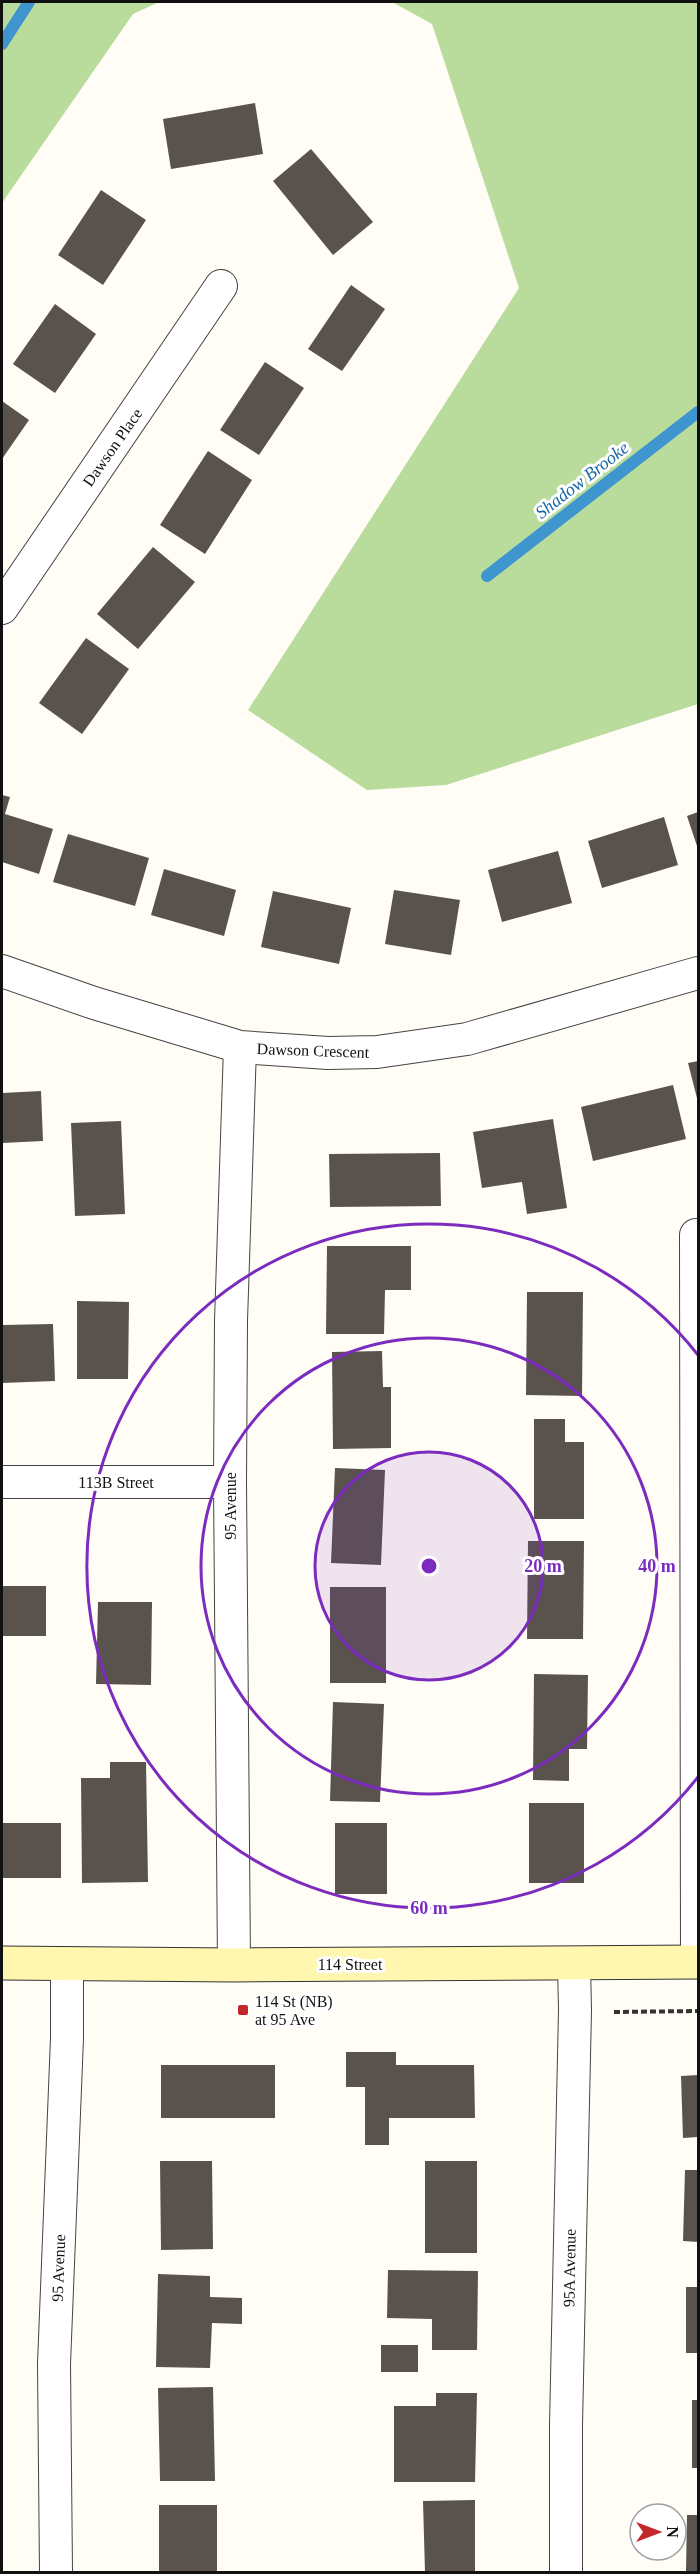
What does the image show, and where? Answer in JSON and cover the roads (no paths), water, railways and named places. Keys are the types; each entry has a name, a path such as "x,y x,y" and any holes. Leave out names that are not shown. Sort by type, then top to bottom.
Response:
{"street":[{"name":"Dawson Place","path":"2,608 221,286"},
{"name":"Dawson Crescent","path":"2,971 94,1003 240,1047 328,1053 377,1052 425,1047 510,1028 699,973"},
{"name":"95 Avenue","path":"234,1965 231,1321 240,1047"},
{"path":"697,1235 698,1962"},
{"name":"113B Street","path":"2,1482 230,1482"},
{"name":"114 Street","path":"2,1963 234,1965 698,1962"},
{"name":"95 Avenue","path":"56,2572 54,2364 67,2038 67,1964"},
{"name":"95A Avenue","path":"566,2572 566,2425 574,1964"}],"waterway":[{"path":"2,44 29,2"},
{"name":"Shadow Brooke","path":"487,576 698,412"}],"place":[{"name":"114 St (NB) at 95 Ave","path":"243,2010"}]}
